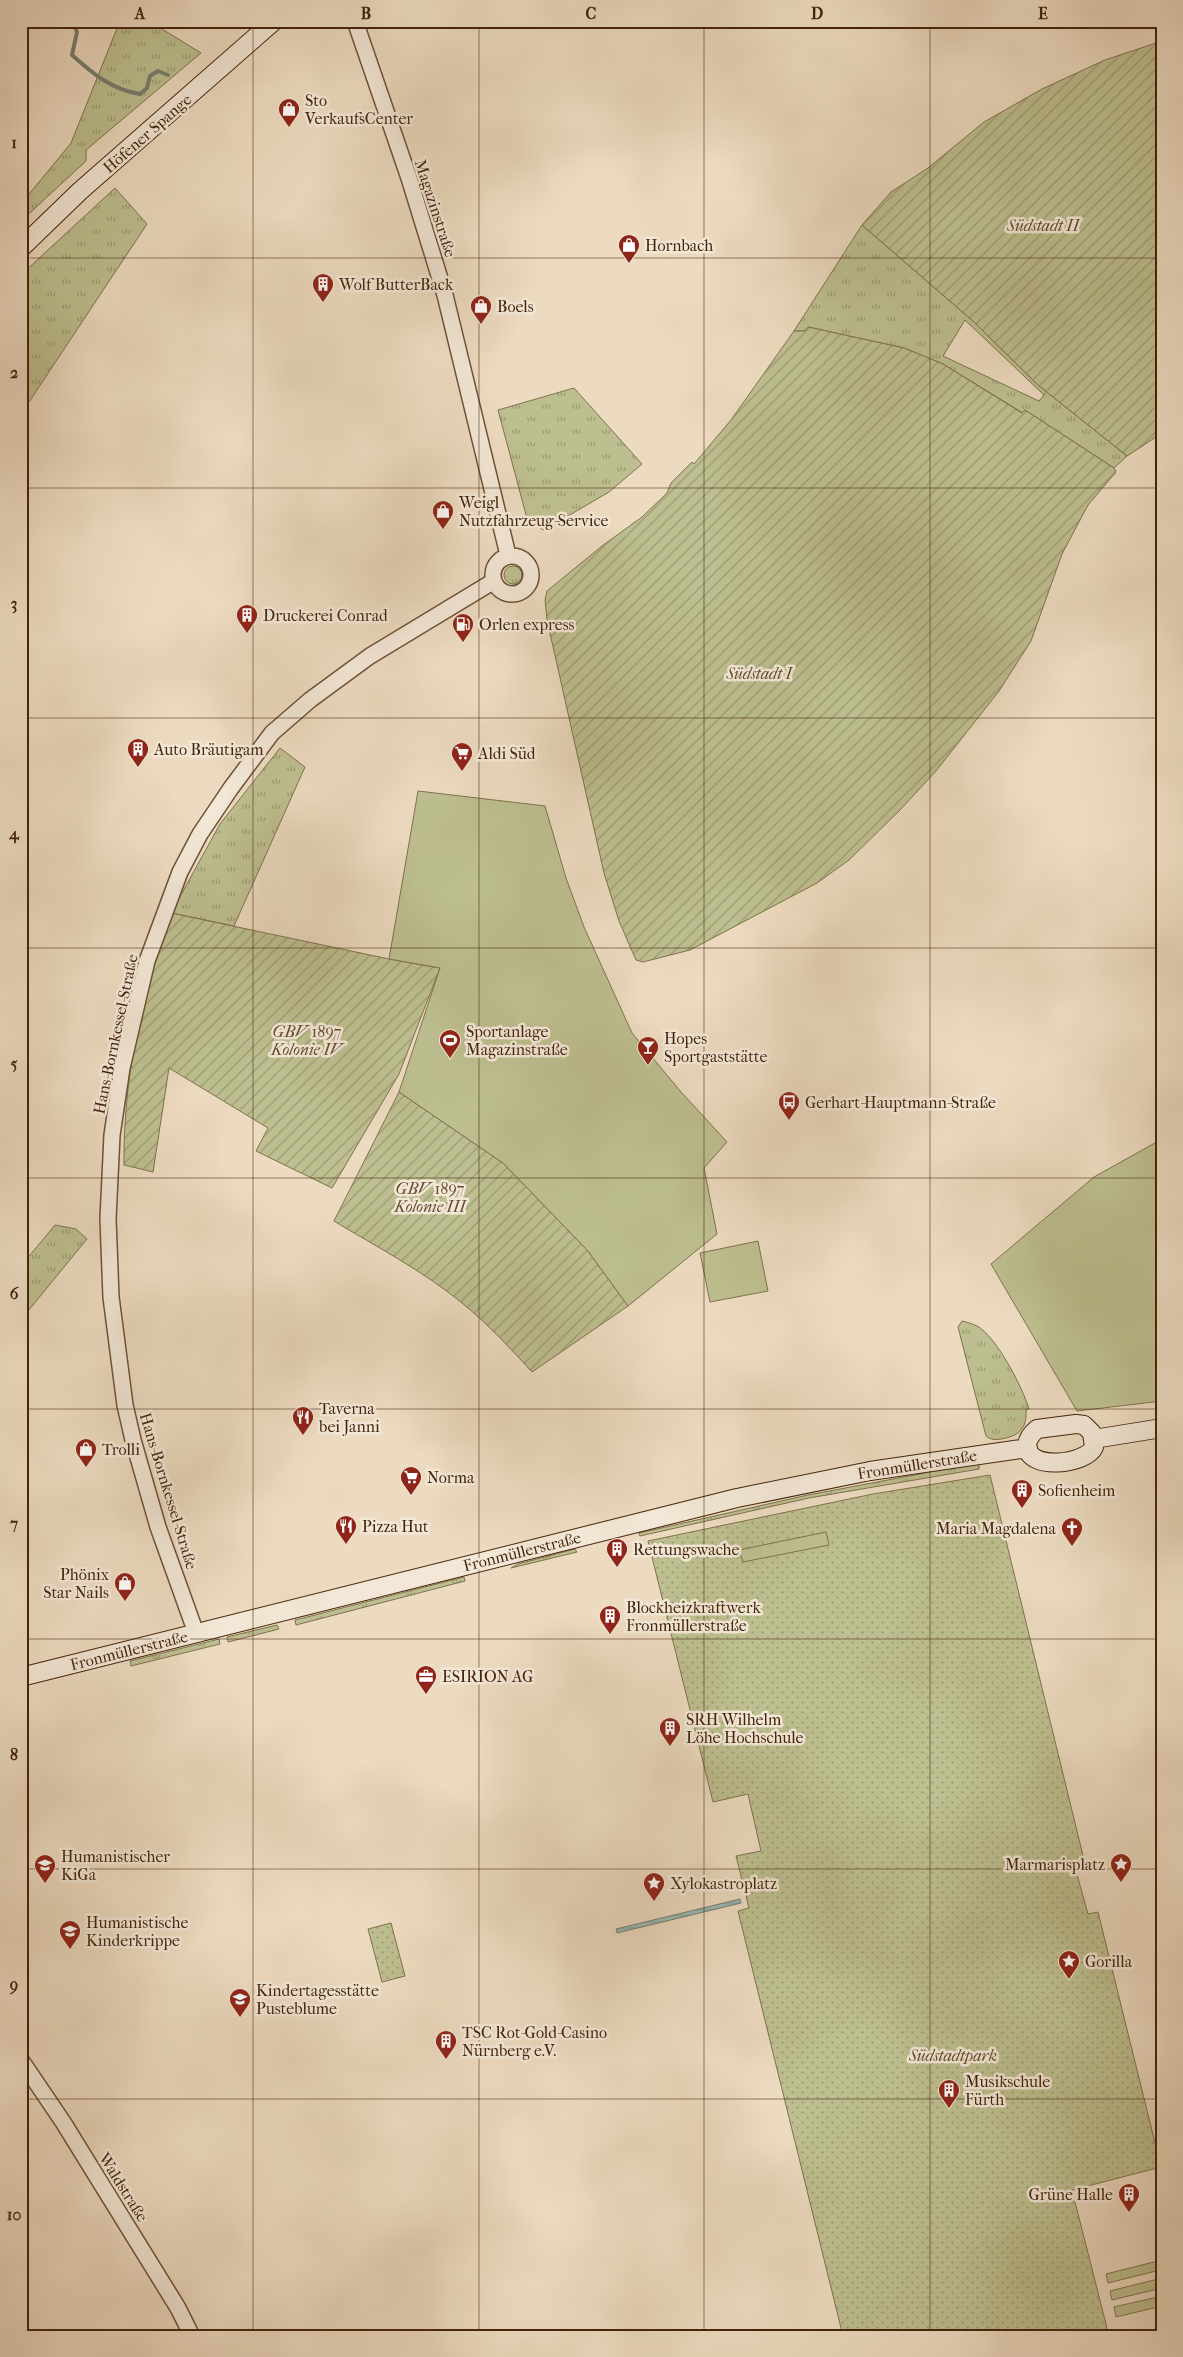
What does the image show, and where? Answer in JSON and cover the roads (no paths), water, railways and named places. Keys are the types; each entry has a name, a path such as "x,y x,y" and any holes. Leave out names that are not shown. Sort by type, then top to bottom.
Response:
{"main road":[{"name":"Höfener Spange","path":"21,248 80,192 274,21"},
{"path":"1076,1424 1084,1425 1092,1433 1094,1439 1092,1451 1078,1459 1042,1462 1032,1457 1027,1443 1032,1432 1043,1427 1076,1424"},
{"path":"1094,1439 1162,1428"},
{"name":"Fronmüllerstraße","path":"21,1678 737,1498 870,1471 1028,1448"}],"street":[{"name":"Magazinstraße","path":"354,21 409,178 445,295 508,555"},
{"path":"508,555 522,557 531,567 531,580 528,586 523,591 511,594 501,590 494,582 493,575 497,562 508,555"},
{"name":"Hans-Bornkessel-Straße","path":"196,1633 158,1527 133,1440 126,1405 111,1297 108,1219 112,1135 122,1068 146,968 180,872 200,834 272,733 310,700 370,656 494,582"},
{"name":"Waldstraße","path":"21,2060 63,2122 178,2308 192,2336"}],"water":[{"path":"740,1899 741,1903 617,1933 616,1929"}],"waterway":[{"path":"72,21 77,32 72,55 111,85 140,94 147,88 150,76 158,71 168,75"}],"place":[{"name":"Sto VerkaufsCenter","path":"289,128"},
{"name":"Hornbach","path":"629,264"},
{"name":"Wolf ButterBack","path":"323,303"},
{"name":"Boels","path":"481,325"},
{"name":"Weigl Nutzfahrzeug-Service","path":"443,530"},
{"name":"Druckerei Conrad","path":"247,634"},
{"name":"Orlen express","path":"463,643"},
{"name":"Auto Bräutigam","path":"138,768"},
{"name":"Aldi Süd","path":"462,772"},
{"name":"Sportanlage Magazinstraße","path":"450,1059"},
{"name":"Hopes Sportgaststätte","path":"648,1066"},
{"name":"Gerhart-Hauptmann-Straße","path":"789,1121"},
{"name":"Taverna bei Janni","path":"303,1436"},
{"name":"Trolli","path":"86,1468"},
{"name":"Norma","path":"411,1496"},
{"name":"Sofienheim","path":"1022,1509"},
{"name":"Pizza Hut","path":"346,1545"},
{"name":"Maria Magdalena","path":"1072,1547"},
{"name":"Rettungswache","path":"617,1568"},
{"name":"Phönix Star Nails","path":"125,1602"},
{"name":"Blockheizkraftwerk Fronmüllerstraße","path":"610,1635"},
{"name":"ESIRION AG","path":"426,1695"},
{"name":"SRH Wilhelm Löhe Hochschule","path":"670,1747"},
{"name":"Marmarisplatz","path":"1121,1883"},
{"name":"Humanistischer KiGa","path":"45,1884"},
{"name":"Xylokastroplatz","path":"654,1902"},
{"name":"Humanistische Kinderkrippe","path":"70,1950"},
{"name":"Gorilla","path":"1069,1980"},
{"name":"Kindertagesstätte Pusteblume","path":"240,2018"},
{"name":"TSC Rot-Gold-Casino Nürnberg e.V.","path":"446,2060"},
{"name":"Musikschule Fürth","path":"949,2109"},
{"name":"Grüne Halle","path":"1129,2213"}],"park label":[{"name":"Südstadt II","path":"1043,225"},
{"name":"Südstadt I","path":"759,673"},
{"name":"GBV 1897 Kolonie IV","path":"307,1040"},
{"name":"GBV 1897 Kolonie III","path":"430,1197"},
{"name":"Südstadtpark","path":"953,2055"}]}
